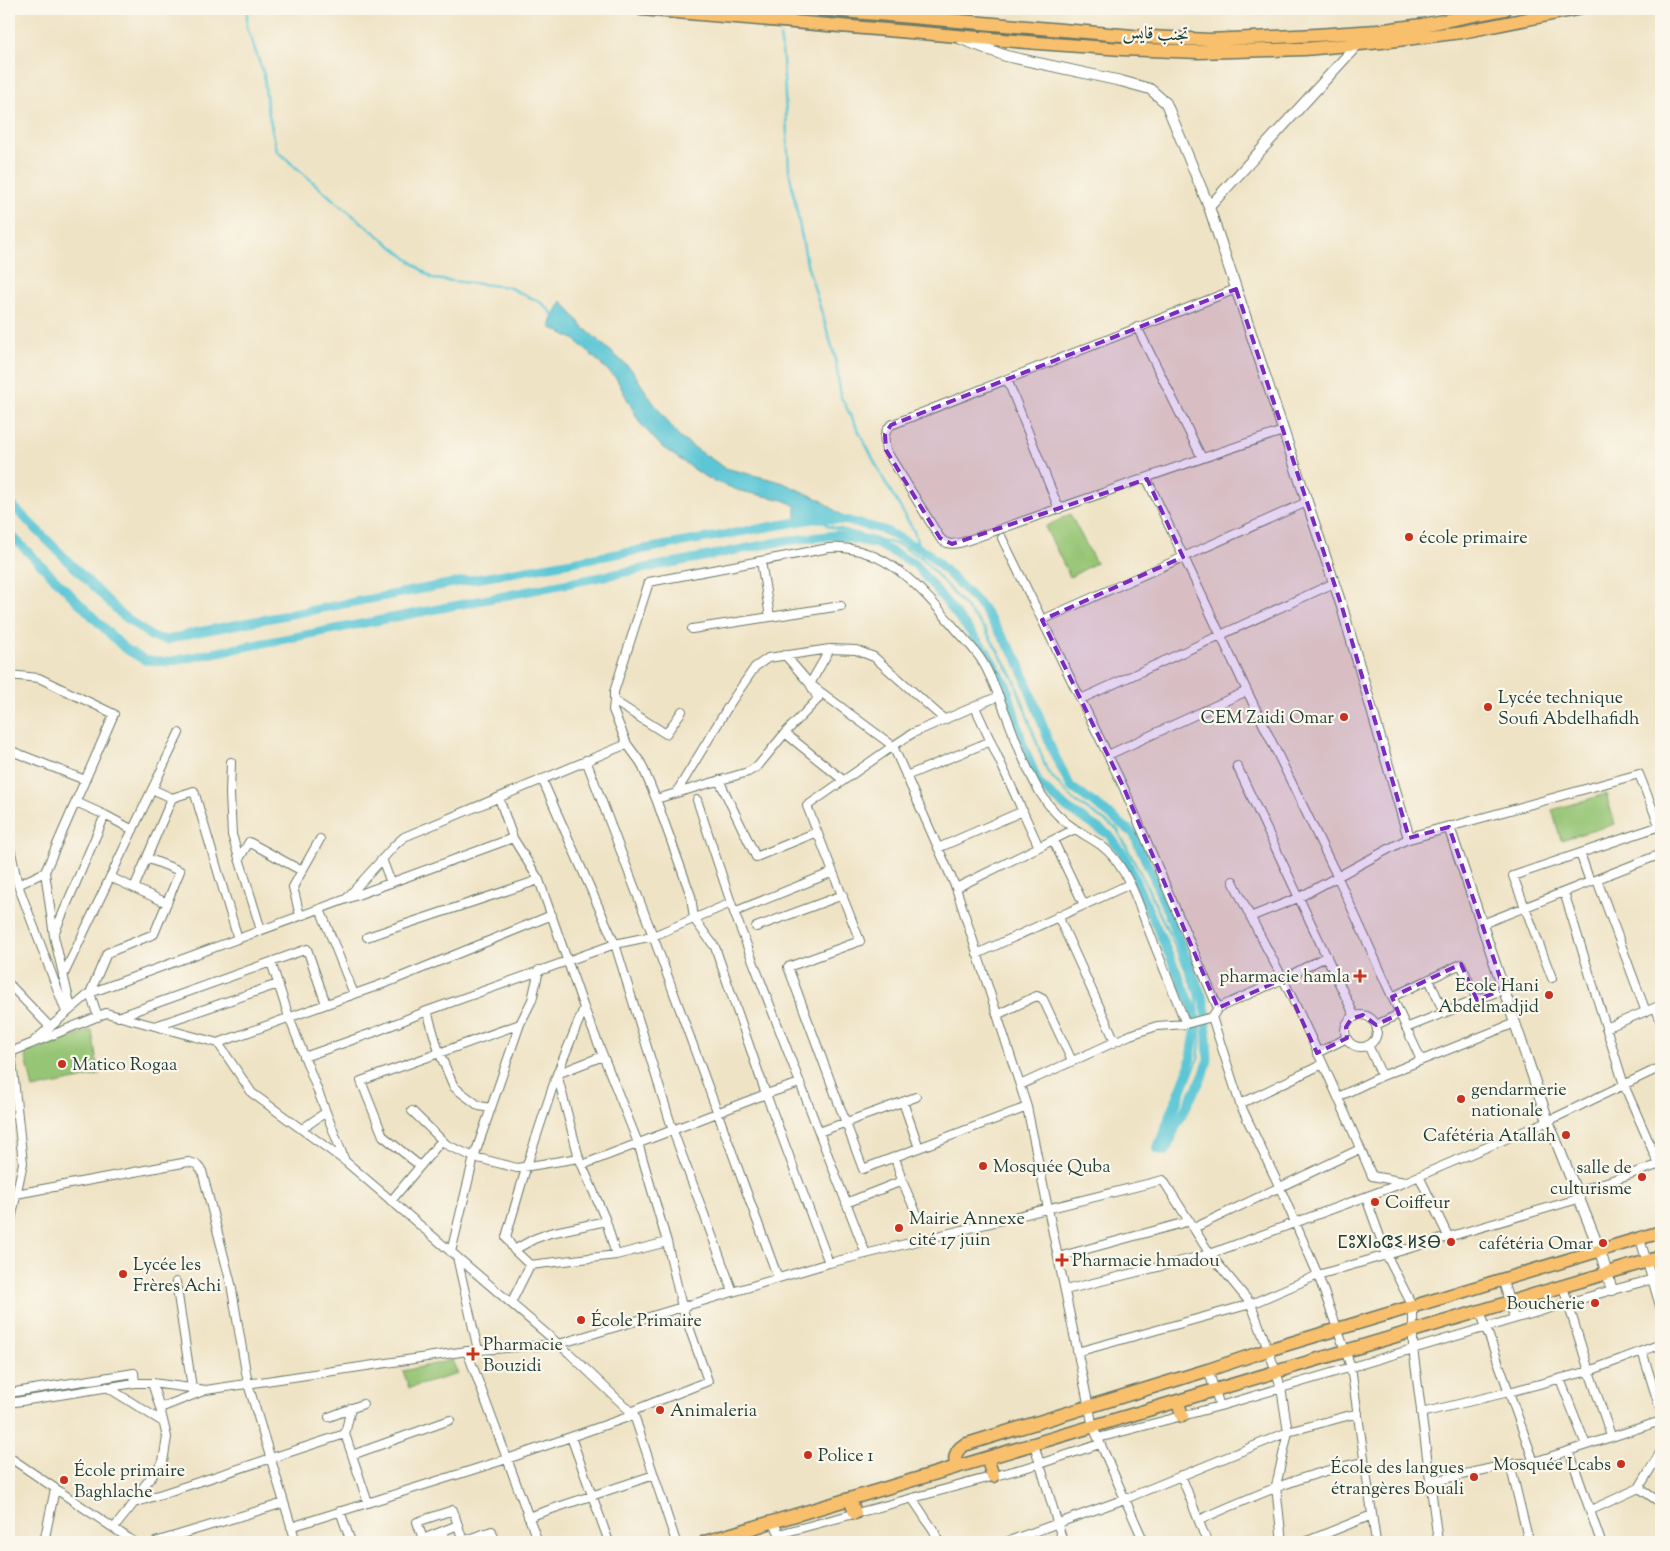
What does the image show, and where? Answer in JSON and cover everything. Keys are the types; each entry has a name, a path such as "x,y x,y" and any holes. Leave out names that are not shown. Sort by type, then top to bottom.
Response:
{"main road":[{"name":"تجنب قايس","path":"641,9 1103,48 1199,52 1306,49 1357,44 1462,32 1577,9"},
{"name":"تجنب قايس","path":"819,9 1133,36 1209,40 1378,31 1422,25 1505,9"},
{"path":"957,1467 956,1454 964,1445 1268,1350 1661,1232"},
{"path":"705,1542 1034,1444 1097,1436 1178,1402 1276,1371 1661,1258"},
{"path":"1178,1402 1182,1416"},
{"path":"987,1458 993,1476"},
{"path":"850,1499 855,1513"}],"street":[{"path":"951,35 1006,56 1150,89 1166,103 1210,207 1334,583 1409,838"},
{"path":"1210,207 1357,44"},
{"path":"1236,290 1137,327 891,425 887,428 885,434 886,450 940,538 945,543 952,544 963,542 1284,431"},
{"path":"1137,327 1202,458"},
{"path":"1006,379 1059,509"},
{"path":"1146,479 1338,878 1421,1060"},
{"path":"1042,620 1307,502"},
{"path":"1002,538 1127,794 1218,1008"},
{"path":"829,1263 766,1094 715,948 694,920 691,896 656,799 641,763 627,744 612,710 614,692 649,582 841,547 865,553 886,562 902,572 919,587 984,663 1030,773 1041,794 1062,820 1107,850 1124,871 1190,1023"},
{"path":"760,561 770,617"},
{"path":"1081,698 1334,583"},
{"path":"692,629 841,606"},
{"path":"810,684 830,649"},
{"path":"676,793 731,702 756,666 768,658 830,649 856,650 874,657 945,720"},
{"path":"785,655 810,684 893,746 956,888 1027,1106 1088,1407 1097,1436 1144,1542"},
{"path":"9,675 40,678 114,714 45,872 54,936 69,1010"},
{"path":"656,799 752,770 758,766 785,732 818,699 810,684"},
{"path":"1108,755 1247,691"},
{"path":"999,696 913,733 807,806 860,941 788,967 863,1169 1027,1106"},
{"path":"614,700 666,734 682,711"},
{"path":"975,706 1039,847"},
{"path":"785,732 843,780"},
{"path":"63,976 179,733"},
{"path":"906,776 991,741"},
{"path":"346,899 382,858 404,837 627,744"},
{"path":"9,752 14,752 85,780"},
{"path":"586,760 653,936 778,1278"},
{"path":"231,762 232,835 261,930"},
{"path":"1237,766 1355,1017"},
{"path":"1250,917 1298,898 1409,838 1639,774 1660,828 1513,876 1552,978"},
{"path":"542,779 615,944 673,1130 733,1292"},
{"path":"719,780 756,856 817,832"},
{"path":"152,789 172,798 194,790 238,938"},
{"path":"134,888 172,798"},
{"path":"291,1527 571,1437 708,1381 682,1307 667,1242 638,1143 584,1008 539,880 513,838 499,798"},
{"path":"696,800 734,912 866,1254"},
{"path":"76,802 132,830"},
{"path":"938,848 1022,811"},
{"path":"54,936 105,815"},
{"path":"1449,827 1548,1121 1600,1251 1612,1290"},
{"path":"956,888 1075,829"},
{"path":"30,1044 90,993 513,838"},
{"path":"300,916 293,887 320,839"},
{"path":"1053,840 1084,905"},
{"path":"239,859 249,842 302,871"},
{"path":"9,843 18,885 69,1010"},
{"path":"1580,853 1594,881 1646,1012"},
{"path":"1482,924 1661,854"},
{"path":"98,1017 90,993 107,953 154,934 180,871 148,858"},
{"path":"382,858 391,883"},
{"path":"18,885 45,872"},
{"path":"734,912 833,872"},
{"path":"110,877 167,903"},
{"path":"367,937 539,880"},
{"path":"1233,881 1283,979 1338,1097 1372,1176 1405,1182"},
{"path":"977,954 1130,884"},
{"path":"1077,1352 1251,1304 1318,1276 1449,1238 1577,1196 1660,1165 1624,1085 1564,892"},
{"path":"756,927 842,895"},
{"path":"304,1057 539,970 615,944 653,936 731,903"},
{"path":"320,909 354,994"},
{"path":"9,1229 23,1163 10,1053 106,1013 218,1043 391,981 552,915"},
{"path":"1058,916 1115,1041"},
{"path":"118,1016 307,949 326,1004"},
{"path":"1020,1085 1115,1041 1157,1026 1190,1023 1209,1018 1218,1008 1283,979 1326,956"},
{"path":"271,962 289,1017 345,1161"},
{"path":"1392,997 1461,964 1477,1000"},
{"path":"478,1350 454,1255 474,1157 520,1024 532,1000 539,970"},
{"path":"1429,979 1444,1013"},
{"path":"9,984 50,1027"},
{"path":"155,1026 278,984"},
{"path":"1406,1028 1504,990"},
{"path":"997,1015 1037,996 1043,999 1072,1061"},
{"path":"1606,1028 1659,1007 1661,1023"},
{"path":"584,1008 557,1074 506,1237 514,1250 530,1265 616,1255 667,1242"},
{"path":"427,1011 439,1052 454,1086 479,1106 491,1108"},
{"path":"1376,1025 1399,1014"},
{"path":"1355,1017 1367,1017 1376,1025 1376,1038 1364,1047 1355,1046 1348,1038 1346,1027 1348,1022 1355,1017"},
{"path":"1209,1018 1240,1104 1280,1188 1318,1276 1346,1351 1351,1367 1376,1542"},
{"path":"1338,1097 1382,1076 1516,1023"},
{"path":"420,1166 383,1136 361,1080 520,1024"},
{"path":"1317,1053 1348,1038"},
{"path":"218,1043 252,1093 345,1161 570,1353 632,1413 676,1542"},
{"path":"1368,1045 1382,1076"},
{"path":"557,1074 603,1056"},
{"path":"1240,1104 1323,1064"},
{"path":"1065,1290 1210,1254 1366,1198 1548,1121 1661,1067"},
{"path":"557,1074 581,1161 606,1221 616,1255"},
{"path":"412,1111 447,1145 474,1157 517,1168 527,1165 581,1161 638,1143 800,1083"},
{"path":"819,1132 916,1097"},
{"path":"903,1102 919,1148"},
{"path":"302,1129 326,1112"},
{"path":"391,1201 442,1140"},
{"path":"1058,1257 1192,1224 1280,1188 1360,1149"},
{"path":"895,1157 902,1181 918,1219"},
{"path":"16,1194 188,1162 196,1164 202,1171 231,1284 248,1384 296,1542"},
{"path":"1419,1176 1449,1238"},
{"path":"160,1408 206,1390 467,1350 559,1344 829,1263 1163,1180 1210,1254 1251,1304 1276,1371 1281,1388 1288,1432 1276,1486 1282,1542"},
{"path":"846,1204 902,1181"},
{"path":"1366,1198 1387,1256 1412,1307 1412,1348 1438,1542"},
{"path":"514,1250 550,1233 606,1221"},
{"path":"1640,1239 1661,1309"},
{"path":"511,1303 530,1265"},
{"path":"780,1534 1039,1464 1097,1436 1220,1406 1514,1318 1661,1277"},
{"path":"1503,1281 1514,1318"},
{"path":"176,1282 192,1388"},
{"path":"1563,1287 1611,1436"},
{"path":"1480,1311 1534,1462"},
{"path":"1421,1413 1589,1372 1661,1344"},
{"path":"467,1350 538,1542"},
{"path":"1642,1351 1661,1412"},
{"path":"1208,1370 1220,1406"},
{"path":"9,1393 134,1373 135,1383"},
{"path":"1560,1379 1586,1445"},
{"path":"9,1403 135,1383 152,1383 206,1390"},
{"path":"114,1528 134,1503 137,1495 164,1462 167,1437 152,1383"},
{"path":"107,1387 163,1422"},
{"path":"329,1416 363,1404"},
{"path":"351,1408 344,1434 368,1502"},
{"path":"1006,1542 1125,1499 1288,1432 1358,1413"},
{"path":"352,1455 450,1420"},
{"path":"1430,1482 1510,1464 1534,1462 1661,1421"},
{"path":"134,1503 344,1434"},
{"path":"571,1437 609,1542"},
{"path":"1034,1444 1063,1542"},
{"path":"1591,1510 1639,1488 1661,1451"},
{"path":"1569,1452 1602,1542"},
{"path":"9,1457 134,1542"},
{"path":"1199,1520 1276,1486 1335,1468 1364,1462"},
{"path":"1510,1464 1529,1542 1520,1542"},
{"path":"528,1517 654,1475"},
{"path":"1181,1475 1207,1542"},
{"path":"1639,1488 1661,1503"},
{"path":"44,1542 55,1489"},
{"path":"912,1498 939,1542"},
{"path":"156,1542 284,1502"},
{"path":"458,1525 424,1541 417,1522 453,1510 458,1525 461,1541 492,1532 495,1542"},
{"path":"340,1511 352,1542"},
{"path":"1305,1542 1372,1515"},
{"path":"773,1522 784,1542"},
{"path":"442,1532 445,1542"}],"highlighted area":[{"path":"1236,289 1342,607 1409,838 1449,827 1504,989 1477,1000 1461,964 1392,997 1399,1014 1376,1025 1363,1015 1351,1019 1346,1027 1347,1038 1317,1053 1283,979 1218,1008 1123,786 1042,620 1183,557 1147,479 952,544 940,538 886,450 885,434 891,425"}],"green space":[{"path":"1070,514 1096,563 1070,577 1045,527"},
{"path":"1606,794 1615,824 1561,840 1552,810"},
{"name":"Matico Rogaa","path":"92,1030 99,1075 33,1089 25,1053"},
{"path":"452,1360 458,1374 409,1388 403,1371"}],"water":[{"path":"562,301 583,327 632,370 680,438 725,468 781,482 821,500 849,521 819,518 796,522 796,506 784,500 740,491 707,478 662,447 640,423 616,378 574,339 550,327"}],"waterway":[{"path":"247,9 247,27 264,75 267,106 277,151 336,202 433,279 508,287 542,303 556,317"},
{"path":"780,36 789,170 807,264 835,357 841,397 884,480 914,531 922,558"},
{"path":"9,502 121,614 152,637 167,640 193,633 448,584 819,518 849,521 884,530 928,553 982,607 1018,660 1052,750 1071,787 1133,833 1204,1001 1208,1060 1204,1074 1177,1124 1166,1151 1157,1149 1189,1067 1195,1033 1193,1008 1124,855 1109,835 1068,809 1039,784 1023,745 1007,687 986,651 915,564 877,544 836,535 784,541 167,662 145,660 124,648 9,533"},
{"path":"819,516 828,526 899,545 922,558 985,629 1014,679 1047,771 1073,800 1117,829 1144,880 1197,998 1200,1025 1198,1059 1163,1146"}],"place":[{"name":"école primaire","path":"1409,537"},
{"name":"Lycée technique Soufi Abdelhafidh","path":"1488,707"},
{"name":"CEM Zaidi Omar","path":"1344,717"},
{"name":"pharmacie hamla","path":"1360,976"},
{"name":"Ecole Hani Abdelmadjid","path":"1549,995"},
{"name":"Matico Rogaa","path":"62,1064"},
{"name":"gendarmerie nationale","path":"1461,1099"},
{"name":"Cafétéria Atallah","path":"1566,1135"},
{"name":"Mosquée Quba","path":"983,1166"},
{"name":"salle de culturisme","path":"1642,1177"},
{"name":"Coiffeur","path":"1375,1202"},
{"name":"Mairie Annexe cité 17 juin","path":"899,1228"},
{"name":"ⵎⵓⵅⵏⴰⵛⵉ ⵍⵉⴱ","path":"1451,1242"},
{"name":"cafétéria Omar","path":"1603,1243"},
{"name":"Pharmacie hmadou","path":"1062,1260"},
{"name":"Lycée les Frères Achi","path":"123,1274"},
{"name":"Boucherie","path":"1595,1303"},
{"name":"École Primaire","path":"581,1320"},
{"name":"Pharmacie Bouzidi","path":"473,1354"},
{"name":"Animaleria","path":"660,1410"},
{"name":"Police 1","path":"808,1455"},
{"name":"Mosquée Lcabs","path":"1621,1464"},
{"name":"École des langues étrangères Bouali","path":"1474,1477"},
{"name":"École primaire Baghlache","path":"64,1480"}]}
